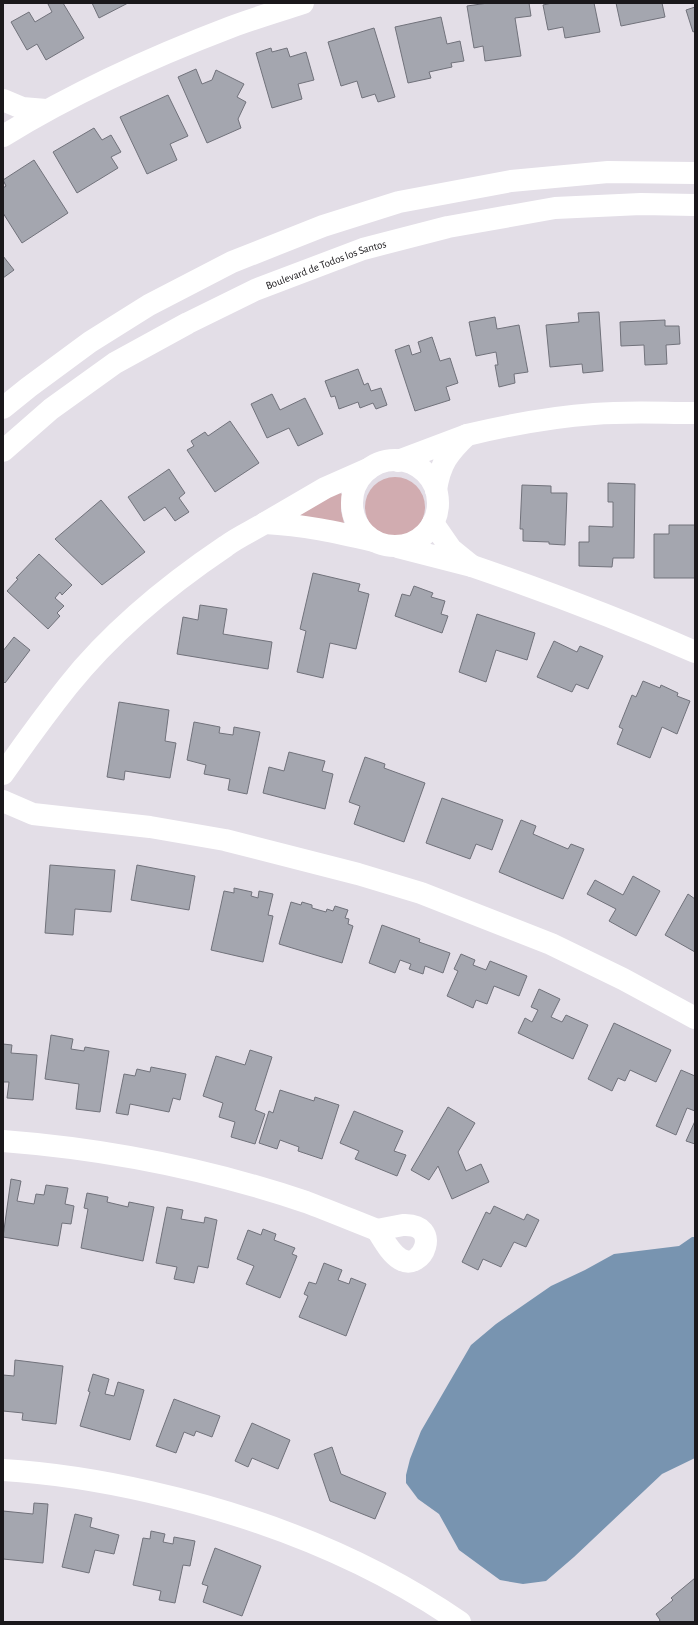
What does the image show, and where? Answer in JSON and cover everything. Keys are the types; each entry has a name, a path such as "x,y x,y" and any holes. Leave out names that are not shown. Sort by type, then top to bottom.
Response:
{"street":[{"path":"3,136 46,110 139,65 232,27 303,3"},
{"path":"3,100 22,108 46,110"},
{"path":"3,408 90,342 149,305 232,262 323,226 399,202 511,181 608,172 695,173"},
{"name":"Boulevard de Todos los Santos","path":"3,451 51,409 115,363 188,322 255,290 364,249 448,227 555,208 641,204 695,205"},
{"path":"398,461 467,435 511,425 555,418 595,414 695,413"},
{"path":"398,547 412,543 425,534 434,523 438,501 436,490 438,475 451,450 467,435"},
{"path":"3,774 68,686 104,646 141,611 189,572 227,545 326,488 384,462 398,461 410,463 422,470 430,479 436,490"},
{"path":"371,468 362,476 355,487 352,500 353,512 358,524 365,535 376,542"},
{"path":"265,523 295,524 330,530 387,546 398,547 472,566 555,595 633,625 695,652"},
{"path":"434,523 451,549 472,566"},
{"path":"3,801 33,814 150,827 225,840 358,874 421,893 551,944 623,979 695,1018"},
{"path":"3,1141 111,1153 158,1162 230,1179 306,1202 377,1230"},
{"path":"3,1470 76,1478 129,1488 187,1500 258,1521 330,1549 412,1591 460,1622"}],"shaded area":[{"path":"395,477 412,482 420,490 425,507 420,524 412,532 395,537 378,532 370,524 365,507 370,490 378,482"},
{"path":"336,491 342,494 341,511 345,527 296,515"}],"water":[{"path":"692,1237 695,1237 695,1458 662,1474 574,1557 546,1581 523,1584 500,1580 459,1550 439,1514 418,1499 406,1483 406,1475 410,1459 421,1431 471,1345 496,1324 551,1286 614,1254 679,1246"}],"building":[{"path":"63,3 84,38 46,60 37,44 27,50 11,22 29,12 35,22 52,12 48,4"},
{"path":"92,3 128,3 99,18"},
{"path":"488,3 529,3 531,16 515,18 521,56 485,61 483,46 474,48 467,6"},
{"path":"552,3 594,3 600,32 565,38 563,27 548,30 543,5"},
{"path":"616,3 662,3 665,17 621,26"},
{"path":"695,7 695,31 693,32 686,10"},
{"path":"441,17 447,44 460,41 464,61 451,63 452,67 429,72 431,78 408,83 395,27"},
{"path":"374,28 395,97 378,102 375,94 362,98 357,81 341,86 328,42"},
{"path":"271,48 272,52 287,48 290,57 306,52 314,80 298,84 302,99 272,108 256,53"},
{"path":"196,69 202,84 212,80 216,70 244,84 237,97 246,102 238,119 241,128 207,143 178,77"},
{"path":"168,95 188,136 170,144 177,160 147,174 120,117"},
{"path":"94,128 102,140 111,135 121,152 111,157 118,168 77,193 53,152"},
{"path":"34,160 68,213 22,243 3,213 3,188 6,186 3,180"},
{"path":"3,256 14,270 3,278"},
{"path":"599,312 603,371 583,373 582,364 550,367 546,325 579,322 578,313"},
{"path":"495,317 497,329 519,325 528,372 514,374 515,383 499,387 495,365 498,365 496,352 476,356 469,322"},
{"path":"665,320 665,326 679,326 680,344 666,345 667,364 645,365 644,345 621,346 620,322"},
{"path":"432,337 440,361 450,358 458,383 446,387 450,400 415,411 395,350 409,345 412,355 421,352 418,342"},
{"path":"358,369 364,385 368,383 371,391 381,388 387,405 376,409 373,403 360,408 358,402 339,409 335,396 331,397 325,381"},
{"path":"272,394 280,410 305,398 323,434 298,446 289,428 267,438 251,404"},
{"path":"230,421 259,463 215,492 187,450 194,446 191,441 205,432 208,436"},
{"path":"169,469 185,493 179,498 189,512 175,521 165,507 144,521 128,497"},
{"path":"608,483 635,484 634,558 613,558 612,567 579,566 579,542 589,542 589,526 613,527 613,502 608,502"},
{"path":"522,485 551,486 551,493 567,493 565,545 549,544 549,542 523,541 523,529 520,529"},
{"path":"101,500 145,552 102,585 55,539"},
{"path":"669,525 695,525 695,578 654,578 654,534 669,534"},
{"path":"39,554 72,585 62,595 60,592 55,598 64,606 57,613 60,616 48,629 7,591 18,579 16,578"},
{"path":"313,573 360,584 358,591 369,594 356,649 330,643 323,678 297,672 306,631 300,629"},
{"path":"414,586 433,593 431,597 445,601 441,614 448,616 442,633 395,616 402,594 410,596"},
{"path":"200,605 227,609 223,634 272,642 268,669 177,654 183,617 198,620"},
{"path":"477,614 535,633 527,660 496,650 486,682 459,672"},
{"path":"14,637 30,650 5,683 3,681 3,651"},
{"path":"554,641 577,652 580,646 603,656 588,689 576,684 572,692 537,677"},
{"path":"643,681 660,688 661,685 678,693 677,696 690,701 677,734 662,727 650,758 617,744 623,729 619,727 632,695 636,697"},
{"path":"119,702 169,710 165,741 176,743 170,778 125,771 124,780 107,777"},
{"path":"194,722 220,727 219,733 233,735 234,727 260,732 247,794 228,790 230,779 204,774 206,765 187,760"},
{"path":"289,752 325,761 322,771 333,774 325,809 263,793 269,767 284,771"},
{"path":"365,757 385,764 384,768 425,783 404,842 354,824 360,806 349,802"},
{"path":"442,798 503,820 492,850 476,844 470,859 426,843"},
{"path":"521,820 536,826 533,834 568,849 571,844 584,849 563,899 499,872"},
{"path":"50,865 115,870 111,912 75,909 73,935 45,933"},
{"path":"137,865 195,876 189,910 131,900"},
{"path":"633,876 660,891 636,936 609,921 616,909 587,894 595,880 623,895"},
{"path":"234,888 252,892 251,896 258,898 259,891 273,894 268,915 273,916 263,962 211,950 224,891 234,893"},
{"path":"688,894 695,899 695,952 665,935"},
{"path":"291,902 301,905 302,902 312,905 312,908 326,912 327,909 333,911 335,906 348,910 345,918 349,919 348,924 353,926 342,963 279,944"},
{"path":"382,925 420,939 419,942 450,953 443,973 425,966 423,974 409,969 411,964 400,960 395,973 369,963"},
{"path":"461,954 475,960 473,965 486,970 490,961 527,976 519,996 494,986 487,1004 476,1000 473,1008 447,996 458,971 454,969"},
{"path":"539,989 560,999 551,1017 562,1022 566,1015 588,1025 573,1059 518,1033 525,1018 532,1022 538,1010 531,1007"},
{"path":"614,1023 671,1050 656,1082 630,1070 625,1081 618,1078 612,1091 588,1079"},
{"path":"51,1035 73,1039 71,1049 84,1051 85,1047 109,1051 100,1112 76,1109 79,1084 45,1079"},
{"path":"3,1044 12,1045 11,1053 37,1055 33,1100 7,1098 9,1082 3,1082"},
{"path":"250,1050 272,1057 255,1110 265,1114 255,1144 231,1137 235,1122 219,1117 223,1103 203,1096 216,1056 245,1065"},
{"path":"151,1067 186,1074 180,1100 173,1098 169,1112 130,1104 128,1115 116,1113 124,1074 135,1076 137,1069 150,1072"},
{"path":"681,1070 695,1076 695,1111 687,1108 676,1135 656,1126"},
{"path":"280,1090 314,1101 315,1097 339,1105 322,1159 298,1151 299,1147 280,1140 277,1149 259,1143 269,1111 273,1113"},
{"path":"448,1107 475,1123 458,1152 466,1171 481,1164 489,1182 452,1199 438,1166 429,1180 411,1170"},
{"path":"354,1111 403,1131 394,1151 406,1155 397,1176 355,1159 359,1151 340,1143"},
{"path":"695,1121 695,1144 686,1141"},
{"path":"11,1179 21,1181 17,1201 34,1204 36,1194 44,1195 46,1185 68,1188 65,1204 74,1206 71,1224 62,1223 58,1246 3,1237"},
{"path":"87,1193 108,1197 107,1202 128,1207 129,1202 154,1207 143,1261 81,1248 88,1209 84,1208"},
{"path":"494,1206 524,1220 527,1214 539,1220 526,1247 514,1242 501,1267 483,1259 478,1270 462,1262 486,1212 490,1214"},
{"path":"167,1207 183,1210 181,1219 204,1223 205,1217 217,1220 208,1268 198,1266 194,1283 174,1279 177,1267 156,1263"},
{"path":"263,1229 276,1234 274,1240 295,1248 292,1254 297,1256 280,1298 246,1284 254,1266 237,1259 248,1230 261,1235"},
{"path":"324,1263 342,1270 338,1280 349,1284 351,1278 366,1284 346,1336 299,1317 308,1296 304,1294 309,1282 316,1284"},
{"path":"15,1360 63,1366 56,1424 22,1420 23,1413 3,1411 3,1375 14,1376"},
{"path":"93,1374 109,1379 105,1394 114,1396 118,1382 144,1390 130,1440 80,1426 90,1392 88,1391"},
{"path":"174,1399 220,1416 212,1437 196,1431 194,1436 184,1432 176,1453 156,1446"},
{"path":"252,1423 290,1440 278,1469 252,1458 248,1467 235,1461"},
{"path":"332,1447 341,1474 386,1493 375,1519 330,1501 314,1454"},
{"path":"34,1503 48,1504 43,1563 3,1559 3,1511 33,1514"},
{"path":"75,1514 92,1518 90,1527 119,1535 114,1554 95,1550 89,1573 62,1567"},
{"path":"151,1531 165,1534 163,1542 173,1544 174,1537 195,1541 190,1566 183,1565 175,1603 159,1600 161,1591 133,1585 143,1538 150,1539"},
{"path":"215,1548 261,1566 242,1616 203,1602 208,1586 202,1584"},
{"path":"695,1578 695,1622 659,1622 660,1620 656,1614 673,1600 671,1598"}]}
